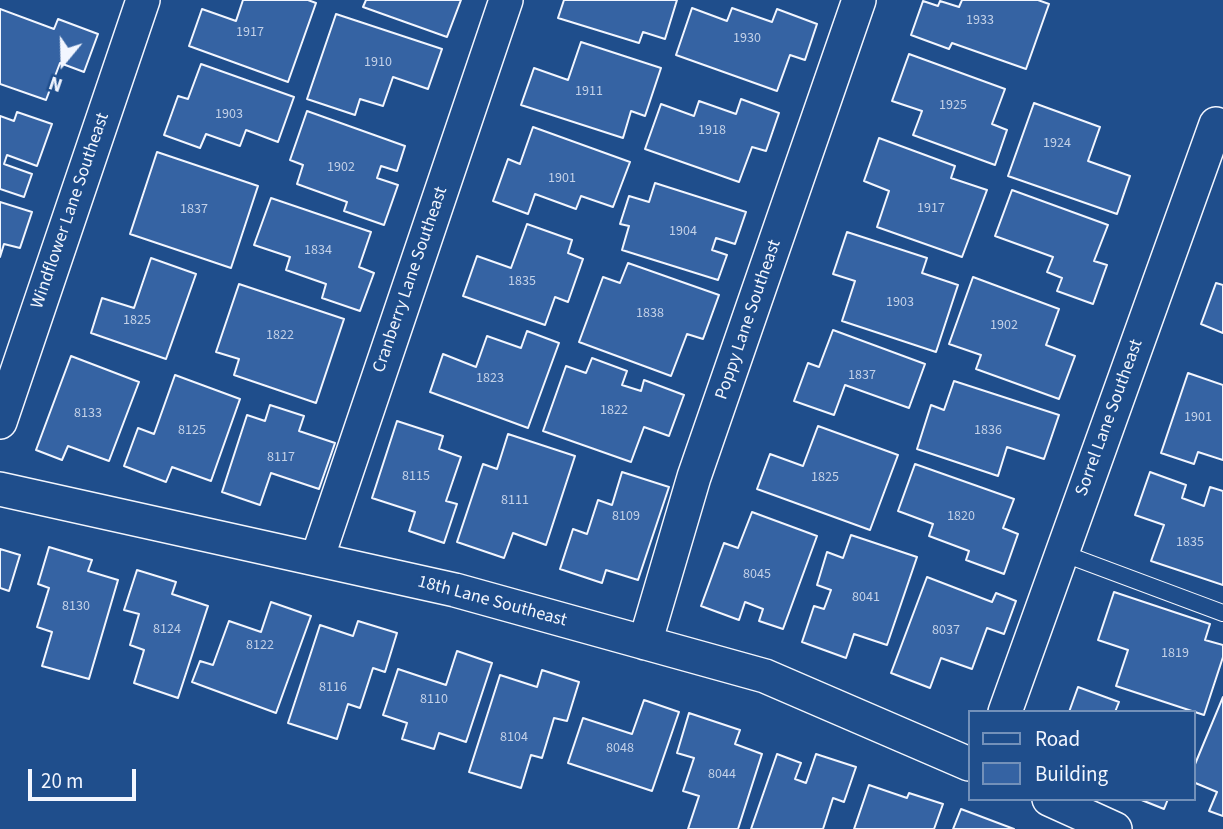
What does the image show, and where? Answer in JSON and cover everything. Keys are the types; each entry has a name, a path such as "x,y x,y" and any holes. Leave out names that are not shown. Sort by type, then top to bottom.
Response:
{"street":[{"name":"Windflower Lane Southeast","path":"0,422 143,0"},
{"name":"Cranberry Lane Southeast","path":"317,559 506,0"},
{"name":"Poppy Lane Southeast","path":"645,643 694,477 859,0"},
{"name":"Sorrel Lane Southeast","path":"1005,710 1216,124"},
{"name":"18th Lane Southeast","path":"0,489 455,590 765,676 968,764"},
{"path":"1053,801 1115,829"}],"lane":[{"path":"1062,553 1223,613"}],"building":[{"path":"243,0 308,0 316,3 288,82 189,46 202,9 236,21"},
{"path":"366,0 461,0 447,37 363,7"},
{"path":"564,0 677,0 665,39 643,32 639,43 558,18"},
{"path":"962,0 1038,0 1049,4 1026,69 952,43 949,49 911,35 923,1 938,6 940,1 959,7"},
{"path":"692,8 727,21 732,8 772,22 777,9 817,24 805,60 790,55 777,91 676,55"},
{"path":"0,9 54,29 58,19 98,34 84,72 60,63 46,100 0,84"},
{"path":"336,14 442,49 428,89 393,77 383,106 360,99 355,115 307,99"},
{"path":"581,42 661,68 645,116 631,111 623,138 521,105 534,68 568,80"},
{"path":"909,54 1005,89 992,124 1007,130 995,165 913,135 922,111 892,101"},
{"path":"201,64 294,97 278,142 246,130 240,146 206,134 200,148 164,135 178,96 188,99"},
{"path":"741,99 779,113 766,151 752,147 739,182 645,149 661,104 694,116 699,101 736,114"},
{"path":"1034,103 1100,127 1088,161 1130,176 1117,214 1008,176"},
{"path":"307,111 405,146 397,171 381,166 377,178 398,185 384,225 344,211 347,202 297,184 303,165 290,160"},
{"path":"17,112 52,124 37,166 7,155 4,164 32,174 24,197 0,189 0,116 14,121"},
{"path":"533,127 630,162 613,207 581,196 576,209 535,194 528,214 493,201 508,159 520,164"},
{"path":"879,138 955,166 951,178 987,190 962,257 877,227 889,191 864,181"},
{"path":"157,152 258,186 231,268 130,234"},
{"path":"655,183 746,212 735,244 716,238 712,250 727,255 718,280 622,250 629,226 620,224 629,196 649,202"},
{"path":"1012,190 1108,225 1094,261 1107,265 1093,304 1057,291 1062,278 1047,272 1053,257 995,236"},
{"path":"271,198 371,232 359,267 374,273 360,311 322,298 326,284 286,270 290,257 254,245"},
{"path":"0,202 32,212 20,248 4,244 0,257"},
{"path":"527,224 572,240 568,253 583,259 568,302 555,297 545,325 463,296 477,256 511,268"},
{"path":"847,232 927,258 922,273 958,285 936,352 842,321 855,281 833,274"},
{"path":"151,258 196,274 166,359 91,333 102,298 134,308"},
{"path":"628,263 719,295 703,339 687,334 671,376 579,342 603,277 620,283"},
{"path":"973,277 1059,309 1046,345 1075,356 1059,399 976,369 981,355 949,344"},
{"path":"1216,283 1223,285 1223,333 1201,324"},
{"path":"239,284 344,319 316,403 234,375 239,359 216,352"},
{"path":"833,330 925,364 909,408 845,385 834,415 794,401 808,363 819,367"},
{"path":"527,331 559,343 528,428 430,392 443,354 476,367 487,336 521,348"},
{"path":"71,356 139,382 109,461 68,446 62,460 36,450"},
{"path":"592,358 627,371 622,385 641,391 644,380 684,395 669,436 644,427 631,462 543,431 566,366 586,373"},
{"path":"1188,373 1223,385 1223,460 1198,452 1194,464 1161,453"},
{"path":"175,375 240,399 211,481 172,467 166,482 124,466 138,428 154,434"},
{"path":"954,381 1059,415 1044,459 1007,447 998,476 917,449 931,405 944,410"},
{"path":"270,405 304,416 299,431 335,443 319,489 271,473 260,505 222,492 247,415 265,421"},
{"path":"397,421 443,436 439,449 461,457 446,501 457,504 444,543 409,531 415,512 372,498"},
{"path":"818,426 898,455 870,530 757,489 770,454 803,466"},
{"path":"508,434 575,456 546,545 513,533 504,558 457,542 483,464 497,469"},
{"path":"915,464 1014,499 1003,528 1018,534 1004,574 966,560 969,551 929,536 933,524 898,511"},
{"path":"622,472 669,487 638,580 606,570 602,583 560,569 573,529 587,534 598,500 612,505"},
{"path":"1150,472 1186,485 1182,498 1204,506 1210,487 1223,491 1223,585 1151,561 1164,525 1135,515"},
{"path":"752,512 817,536 783,629 759,621 763,609 745,602 739,620 701,606 724,543 738,548"},
{"path":"851,535 917,557 887,645 854,634 846,658 802,642 814,606 824,609 831,590 817,585 827,552 843,558"},
{"path":"49,547 92,560 88,571 118,580 89,679 42,666 52,632 37,627 49,588 38,584"},
{"path":"0,549 20,555 9,591 0,588"},
{"path":"137,570 176,582 172,594 208,606 178,698 134,683 144,650 130,645 139,614 124,610"},
{"path":"927,577 992,602 996,593 1016,601 1004,634 987,628 972,669 941,658 930,688 891,673"},
{"path":"1114,592 1210,624 1205,640 1223,645 1223,657 1204,715 1116,686 1128,650 1098,640"},
{"path":"271,602 311,616 276,713 192,682 200,661 213,665 229,621 261,632"},
{"path":"358,621 397,633 385,672 373,668 360,708 348,704 337,739 288,723 320,625 353,636"},
{"path":"457,651 492,663 466,742 439,733 434,749 402,739 407,723 383,715 398,669 446,685"},
{"path":"542,670 579,682 567,721 554,718 542,758 531,755 521,788 469,772 500,675 537,687"},
{"path":"1078,687 1119,702 1116,710 1070,710"},
{"path":"1223,697 1223,816 1209,811 1217,792 1195,783 1195,764"},
{"path":"644,700 679,712 652,791 568,763 583,718 632,734"},
{"path":"689,713 740,730 735,744 762,754 738,829 688,829 699,796 683,791 694,758 677,753"},
{"path":"777,754 801,763 795,779 806,783 816,754 856,767 844,802 833,798 823,829 751,829"},
{"path":"869,785 907,798 909,793 943,804 934,829 854,829"},
{"path":"1144,801 1167,801 1164,809"},
{"path":"961,809 1014,829 953,829"}]}
